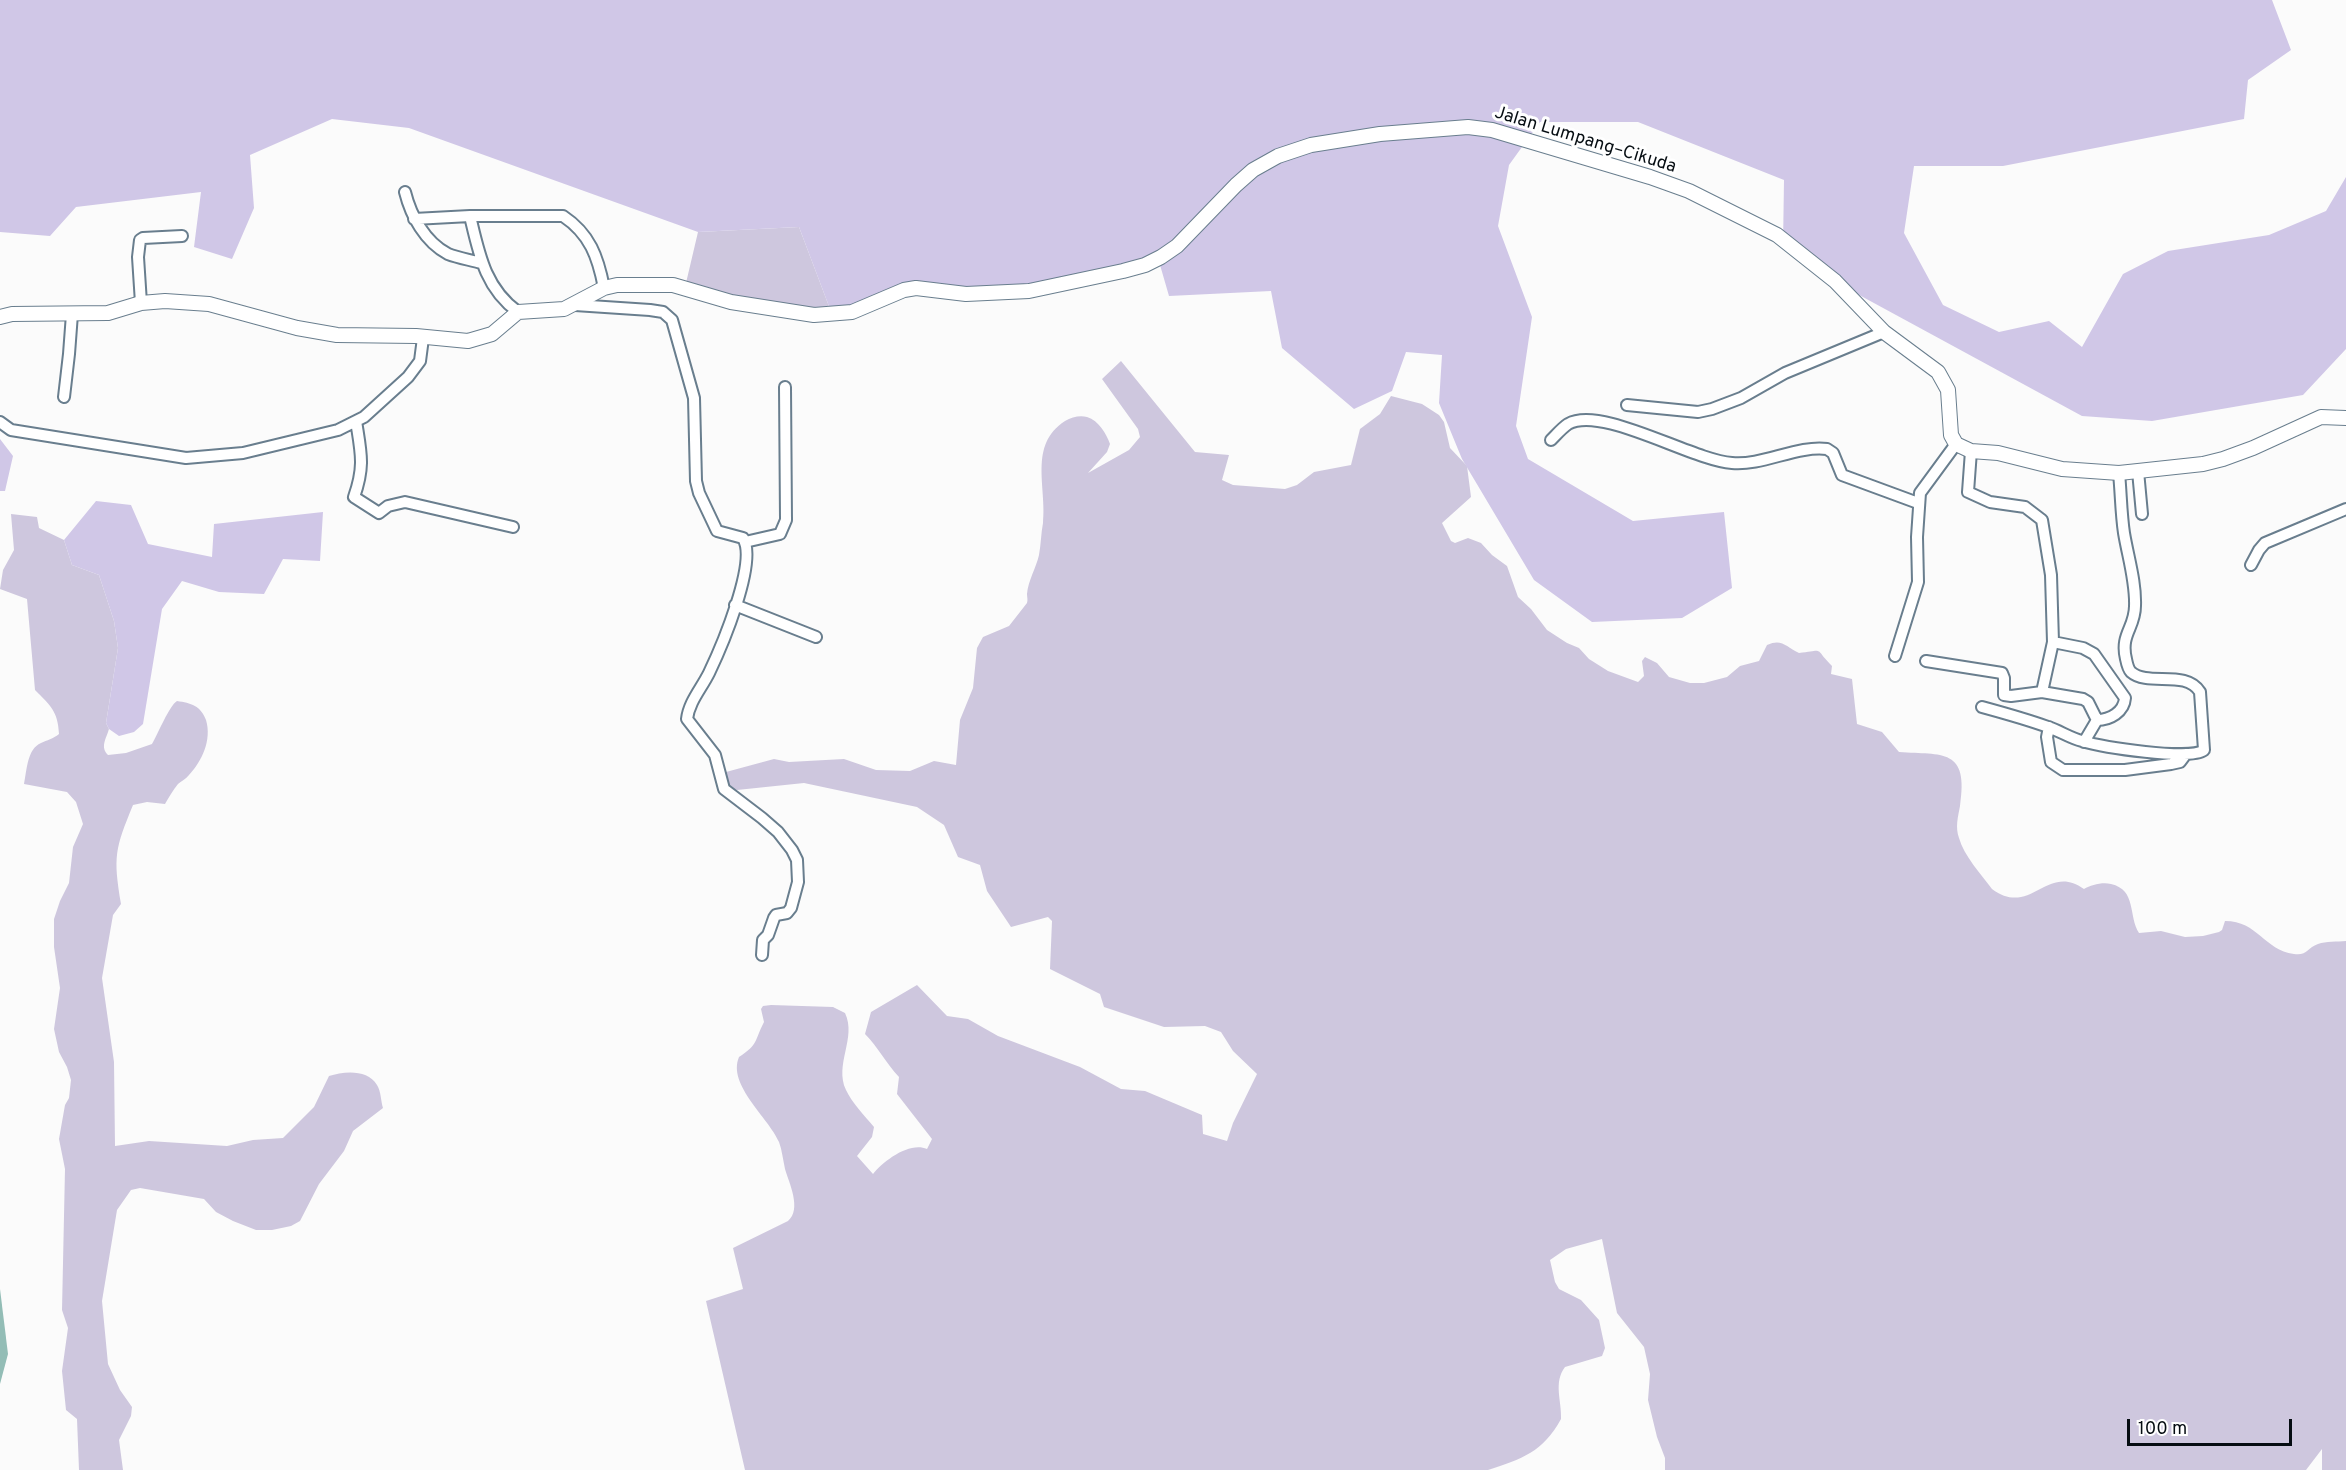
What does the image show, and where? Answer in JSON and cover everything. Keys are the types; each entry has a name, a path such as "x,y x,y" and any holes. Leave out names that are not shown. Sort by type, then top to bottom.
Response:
{"street":[{"name":"Jalan Lumpang–Cikuda","path":"518,312 564,309 604,288 617,285 673,285 731,302 814,315 852,312 904,290 916,288 966,294 1029,291 1123,271 1145,265 1161,257 1177,246 1253,170 1278,156 1311,145 1380,134 1468,127 1492,130 1650,177 1689,191 1777,235 1835,281 1884,332 1938,372 1948,390 1951,435 1956,444"},
{"path":"405,192 414,219 434,244 449,254 481,263"},
{"path":"414,219 470,216 562,216 584,233 595,251 604,288"},
{"path":"0,317 12,314 108,313 141,303 165,301 209,304 297,328 337,335 468,341 482,338 492,334 518,312 507,305 490,281 481,263 470,216"},
{"path":"141,303 138,257 140,240 182,236"},
{"path":"575,305 663,312 672,320 694,398 696,482 699,493 717,531 738,536 745,542 747,553 745,574 735,605 721,647 709,674 688,709 687,718 716,755 721,785 724,789 778,832 797,860 798,882 791,908 787,913 776,915 774,918 763,940 762,955"},
{"path":"64,397 72,314"},
{"path":"1627,405 1698,412 1712,409 1741,398 1785,374 1884,332"},
{"path":"0,422 11,430 186,458 243,453 338,430 364,417 408,377 420,361 423,338"},
{"path":"745,542 780,534 786,520 785,387"},
{"path":"1895,656 1918,582 1920,493 1956,444 1971,451 1998,453 2062,469 2119,473 2203,464 2253,448 2320,417 2346,418"},
{"path":"356,421 362,460 362,475 354,497 358,501 379,513 388,506 405,502 513,527"},
{"path":"1551,440 1567,425 1586,421 1626,428 1679,449 1734,464 1821,448 1827,449 1833,453 1842,475 1918,503"},
{"path":"1971,451 1968,492 1990,502 2025,507 2042,520 2051,575 2052,642 2042,692"},
{"path":"2138,471 2142,514"},
{"path":"1982,706 2049,727 2084,742 2143,752 2186,754 2200,753 2204,750 2200,692 2197,687 2185,681 2137,676 2128,666 2124,639 2134,617 2135,607 2134,586 2124,531 2119,473"},
{"path":"2251,565 2265,543 2346,509"},
{"path":"735,605 816,637"},
{"path":"2052,642 2083,648 2094,654 2125,698 2122,708 2116,714 2104,720 2097,720"},
{"path":"1926,661 2002,674 2004,695 2042,692 2083,699 2088,702 2097,720"},
{"path":"2084,742 2097,720"},
{"path":"2049,727 2047,737 2051,762 2063,770 2125,770 2180,762 2186,754"}],"shaded area":[{"path":"0,0 2272,0 2291,50 2248,80 2244,119 2003,166 1914,166 1904,233 1943,305 1999,332 2049,321 2082,347 2123,274 2168,251 2269,235 2326,211 2346,177 2346,349 2303,395 2152,421 2082,416 1861,296 1783,246 1784,180 1638,122 1540,122 1509,165 1498,226 1532,317 1516,426 1528,459 1633,521 1724,512 1732,588 1682,618 1592,622 1534,580 1462,459 1439,403 1442,355 1406,352 1392,391 1354,409 1282,348 1271,291 1169,296 1158,258 1092,277 958,291 915,286 852,307 830,309 799,227 698,232 409,128 332,119 250,155 254,208 232,259 194,247 201,192 76,207 50,236 0,232"},
{"path":"799,227 830,309 736,299 686,283 698,232"},
{"path":"1121,361 1195,452 1229,455 1222,480 1233,485 1285,489 1297,485 1314,472 1351,465 1360,429 1380,414 1391,396 1422,404 1439,415 1444,422 1450,448 1467,466 1471,497 1442,523 1451,541 1455,543 1468,538 1481,543 1507,566 1518,597 1531,609 1547,630 1579,648 1589,659 1608,671 1638,682 1644,676 1642,661 1645,657 1657,663 1669,677 1690,683 1704,683 1727,677 1740,666 1759,661 1767,645 1772,643 1784,644 1799,653 1818,651 1832,666 1831,674 1852,679 1857,724 1882,732 1899,752 1940,755 1956,764 1962,787 1957,826 1961,845 1992,889 2006,896 2028,895 2060,882 2071,882 2084,889 2108,883 2125,892 2131,904 2139,933 2161,931 2185,937 2203,936 2222,930 2225,921 2245,926 2275,947 2294,954 2304,953 2321,943 2346,941 2346,1470 2322,1470 2322,1449 2306,1470 1665,1470 1665,1458 1648,1400 1650,1374 1644,1347 1617,1313 1602,1239 1566,1249 1550,1260 1559,1289 1581,1300 1599,1320 1605,1348 1602,1356 1565,1367 1559,1379 1561,1419 1539,1447 1521,1458 1488,1470 745,1470 706,1301 743,1289 733,1248 788,1221 794,1210 793,1196 779,1142 744,1090 737,1068 739,1057 753,1045 764,1022 761,1009 763,1006 833,1007 845,1013 849,1032 842,1071 843,1080 852,1100 874,1127 872,1137 857,1156 873,1174 883,1163 905,1150 920,1147 927,1149 932,1139 897,1094 899,1077 865,1034 871,1012 917,985 947,1016 968,1019 998,1036 1080,1067 1121,1089 1145,1091 1202,1115 1203,1134 1227,1141 1233,1123 1257,1074 1233,1051 1221,1032 1205,1026 1164,1027 1104,1007 1100,994 1050,969 1052,921 1048,917 1011,927 987,891 980,865 958,857 944,825 917,807 804,783 737,790 728,787 726,772 774,759 789,762 844,759 876,770 910,771 934,761 956,765 960,720 973,688 977,648 983,637 1009,626 1027,603 1030,579 1038,560 1043,523 1042,468 1047,442 1054,431 1070,418 1084,416 1095,421 1110,444 1107,452 1088,473 1129,450 1140,437 1138,429 1102,379"},
{"path":"0,439 13,456 5,491 0,491"},
{"path":"96,501 131,505 148,544 212,557 214,524 323,512 320,561 283,559 264,594 219,592 182,581 162,609 143,724 134,732 119,736 109,729 106,723 118,648 114,621 99,575 72,565 64,540"},
{"path":"11,514 37,517 39,528 64,540 72,565 99,575 114,621 118,648 106,723 109,729 104,746 108,755 126,753 152,744 167,714 177,701 198,708 204,715 208,728 205,750 194,769 178,784 165,804 147,802 133,805 119,843 117,874 121,904 113,915 102,978 114,1062 115,1146 149,1141 227,1146 253,1140 283,1138 314,1107 329,1076 342,1073 362,1074 373,1080 379,1090 383,1108 353,1131 344,1151 319,1184 300,1221 291,1226 272,1230 256,1230 216,1212 204,1199 140,1188 131,1190 117,1210 102,1301 108,1364 120,1390 132,1407 131,1416 119,1440 123,1470 79,1470 77,1419 66,1410 62,1371 68,1328 62,1310 65,1169 59,1139 71,1080 59,1052 54,1029 60,988 54,947 54,919 69,883 73,847 83,824 76,802 67,792 24,784 28,760 33,750 36,746 59,734 57,720 52,709 35,690 27,599 0,589 3,570 14,550"},
{"path":"0,1289 8,1354 0,1384"}]}
